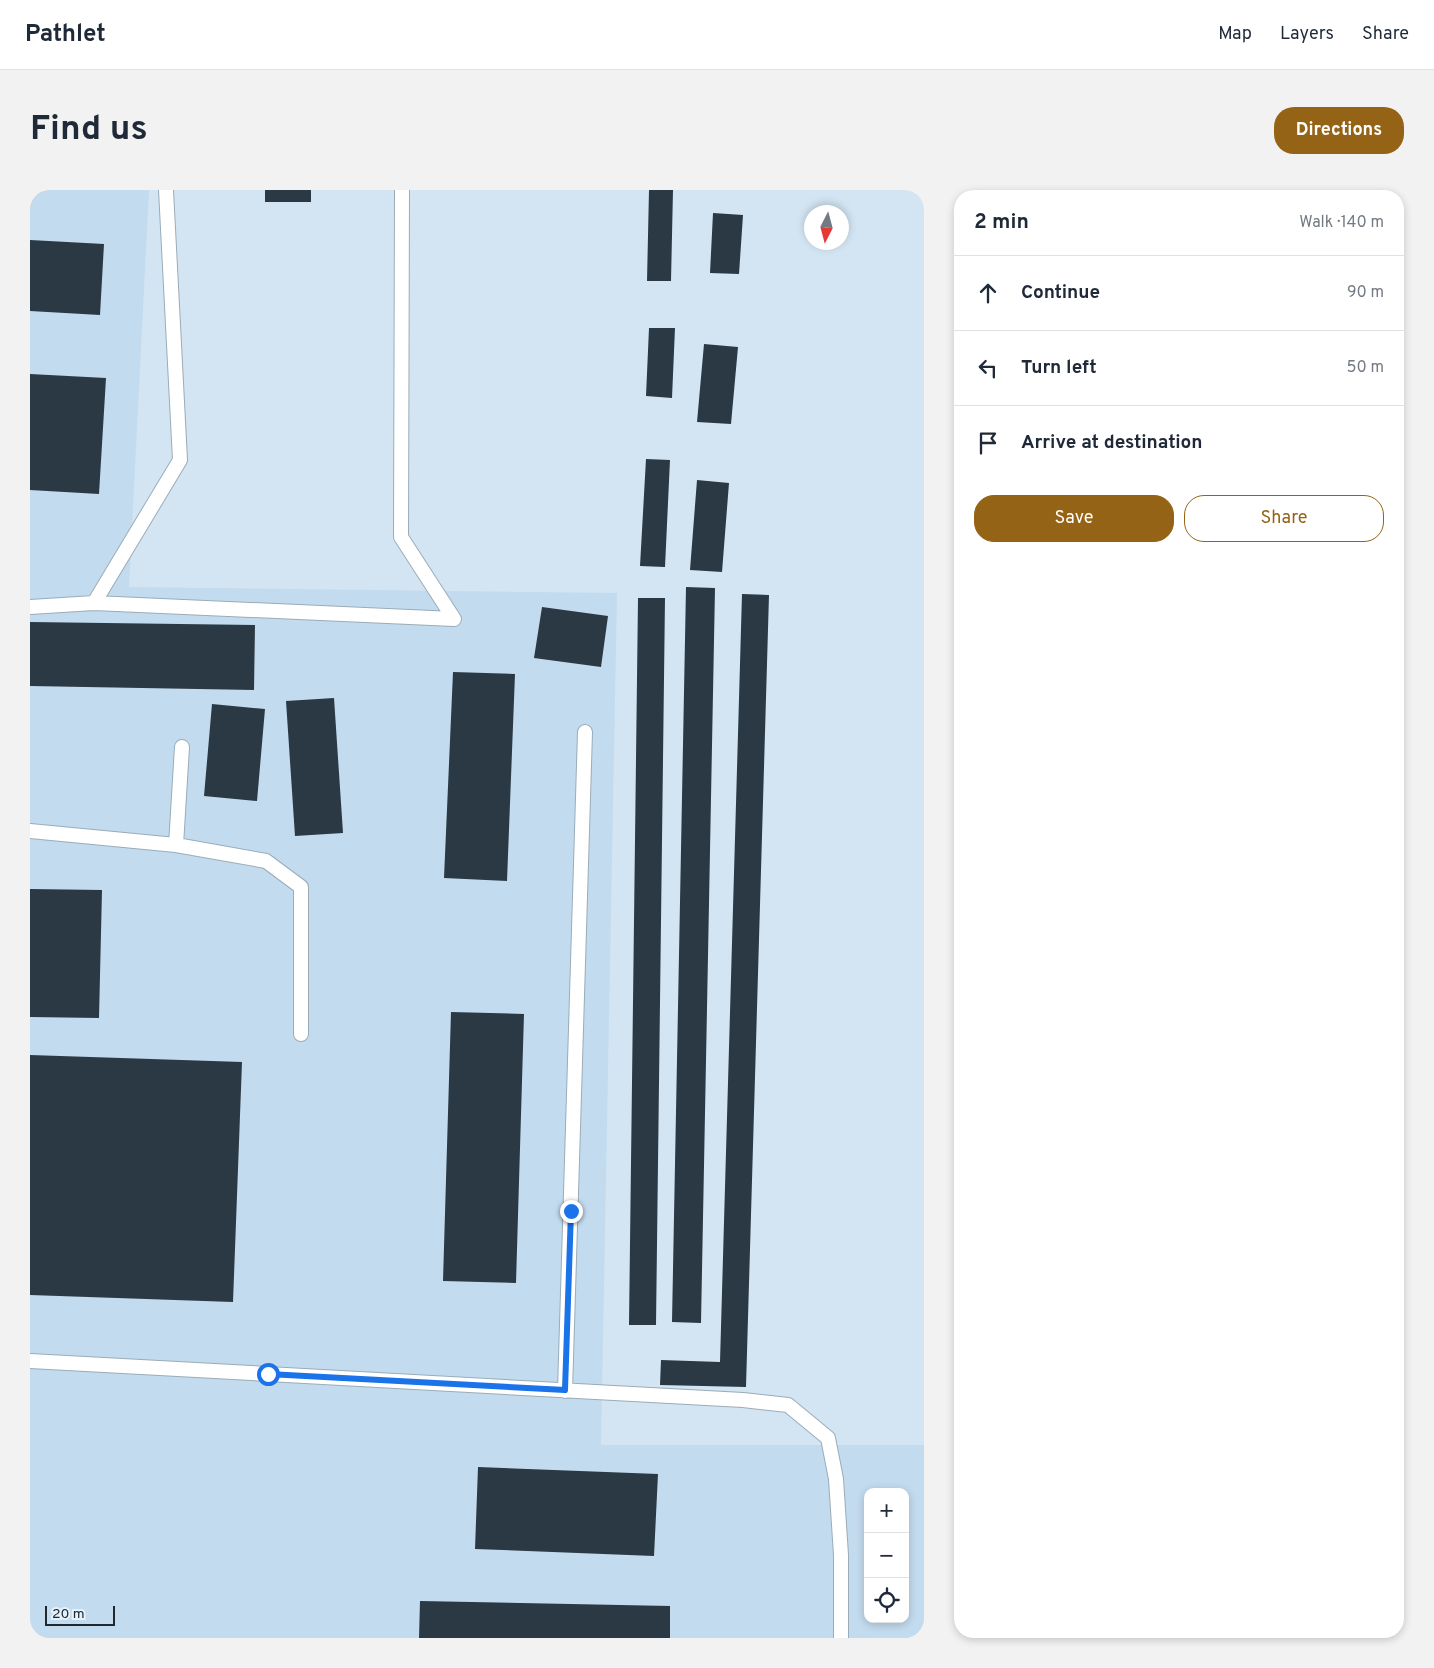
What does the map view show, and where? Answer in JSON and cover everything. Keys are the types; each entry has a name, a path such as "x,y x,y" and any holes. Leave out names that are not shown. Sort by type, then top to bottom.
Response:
{"lane":[{"path":"94,603 180,460 166,190"},
{"path":"30,607 94,603 454,619 400,537 402,190"},
{"path":"565,1390 585,732"},
{"path":"176,845 182,747"},
{"path":"30,831 176,845 266,861 301,886 301,1034"},
{"path":"30,1361 743,1400 788,1405 828,1438 836,1478 840,1555 841,1638"}],"shaded area":[{"path":"30,190 149,190 129,587 617,593 601,1445 924,1445 924,1638 30,1638"}],"building":[{"path":"265,190 311,190 311,202 265,202"},
{"path":"649,190 673,190 671,281 647,281"},
{"path":"713,213 743,215 739,274 710,273"},
{"path":"30,240 104,244 100,315 30,311"},
{"path":"649,328 675,328 672,398 646,396"},
{"path":"704,344 738,347 731,424 697,422"},
{"path":"30,374 106,378 99,494 30,490"},
{"path":"646,459 670,460 665,567 640,566"},
{"path":"697,480 729,483 722,572 690,570"},
{"path":"686,587 715,588 701,1323 672,1322"},
{"path":"742,594 769,595 746,1387 660,1385 661,1360 720,1362"},
{"path":"638,598 665,598 656,1325 629,1325"},
{"path":"542,607 608,616 601,667 534,658"},
{"path":"30,622 255,625 254,690 30,686"},
{"path":"453,672 515,674 507,881 444,878"},
{"path":"334,698 343,833 295,836 286,701"},
{"path":"212,704 265,709 257,801 204,796"},
{"path":"30,889 102,890 99,1018 30,1017"},
{"path":"451,1012 524,1014 516,1283 443,1281"},
{"path":"30,1055 242,1062 233,1302 30,1295"},
{"path":"478,1467 658,1474 654,1556 475,1549"},
{"path":"420,1601 670,1606 670,1638 419,1638"}],"route":[{"path":"268,1374 565,1390 571,1211"}]}
